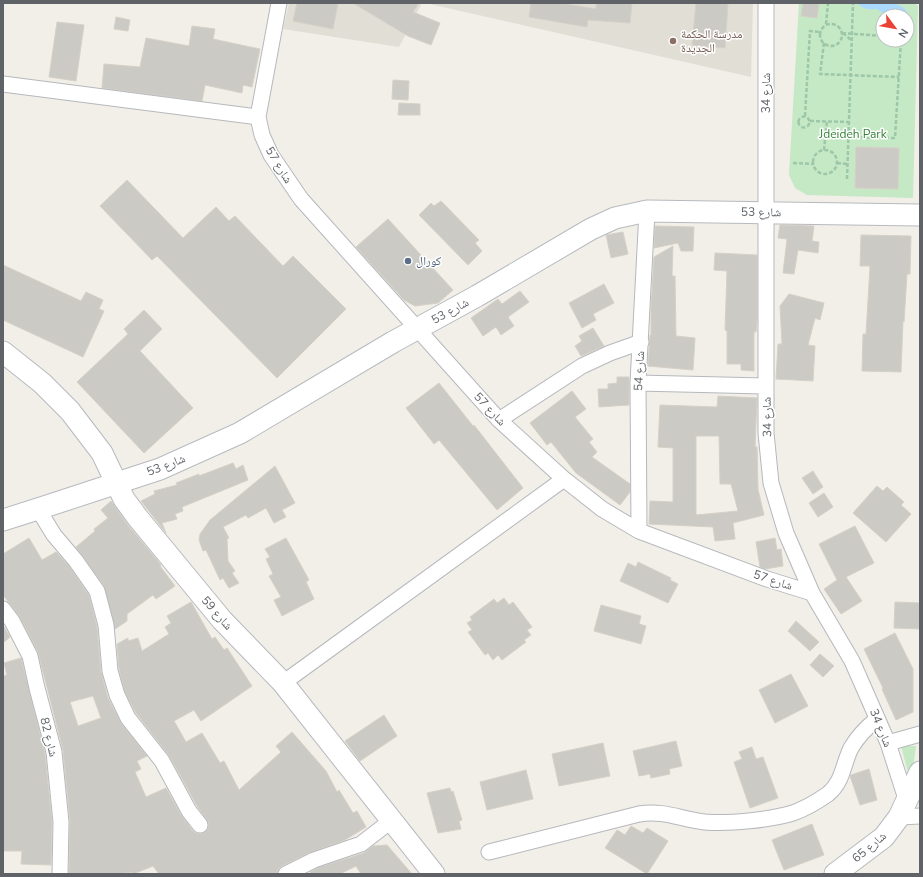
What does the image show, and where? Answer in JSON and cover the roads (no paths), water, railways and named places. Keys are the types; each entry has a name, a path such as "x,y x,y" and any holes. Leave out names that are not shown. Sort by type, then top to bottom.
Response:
{"street":[{"name":"شارع 57","path":"279,3 258,117 262,134 271,155 300,199 499,420 564,479 602,509 639,531 767,579 812,593"},
{"name":"شارع 34","path":"766,3 766,433 771,483 786,533 812,593 852,661 888,743 909,812"},
{"path":"3,84 258,117"},
{"name":"شارع 53","path":"5,514 38,509 160,469 240,433 393,342 489,289 591,229 615,218 647,211 920,215"},
{"name":"شارع 54","path":"639,531 638,383 647,211"},
{"path":"499,420 582,366 610,353 641,342"},
{"name":"شارع 59","path":"3,352 42,383 70,411 102,454 124,499 138,518 222,620 283,683 434,874"},
{"path":"638,383 766,386"},
{"path":"283,683 564,479"},
{"path":"38,509 54,535 76,561 97,591 106,625 110,671 117,695 128,718 162,761 189,811 200,825"},
{"name":"شارع 82","path":"3,609 12,621 30,656 36,688 54,752 61,822 60,874"},
{"path":"489,852 651,812 664,813 704,822 720,823 781,816 794,812 828,793 837,784 851,749 866,728 877,719"},
{"path":"888,743 920,734"},
{"name":"شارع 65","path":"835,874 884,837 909,812 920,772"},
{"path":"286,874 314,860 361,844 392,820"}],"water":[{"path":"857,3 893,3 903,8 866,9"}],"place":[{"name":"مدرسة الحكمة الجديدة","path":"673,41"},
{"name":"كورال","path":"408,261"}],"park label":[{"name":"Jdeideh Park","path":"853,134"}]}
